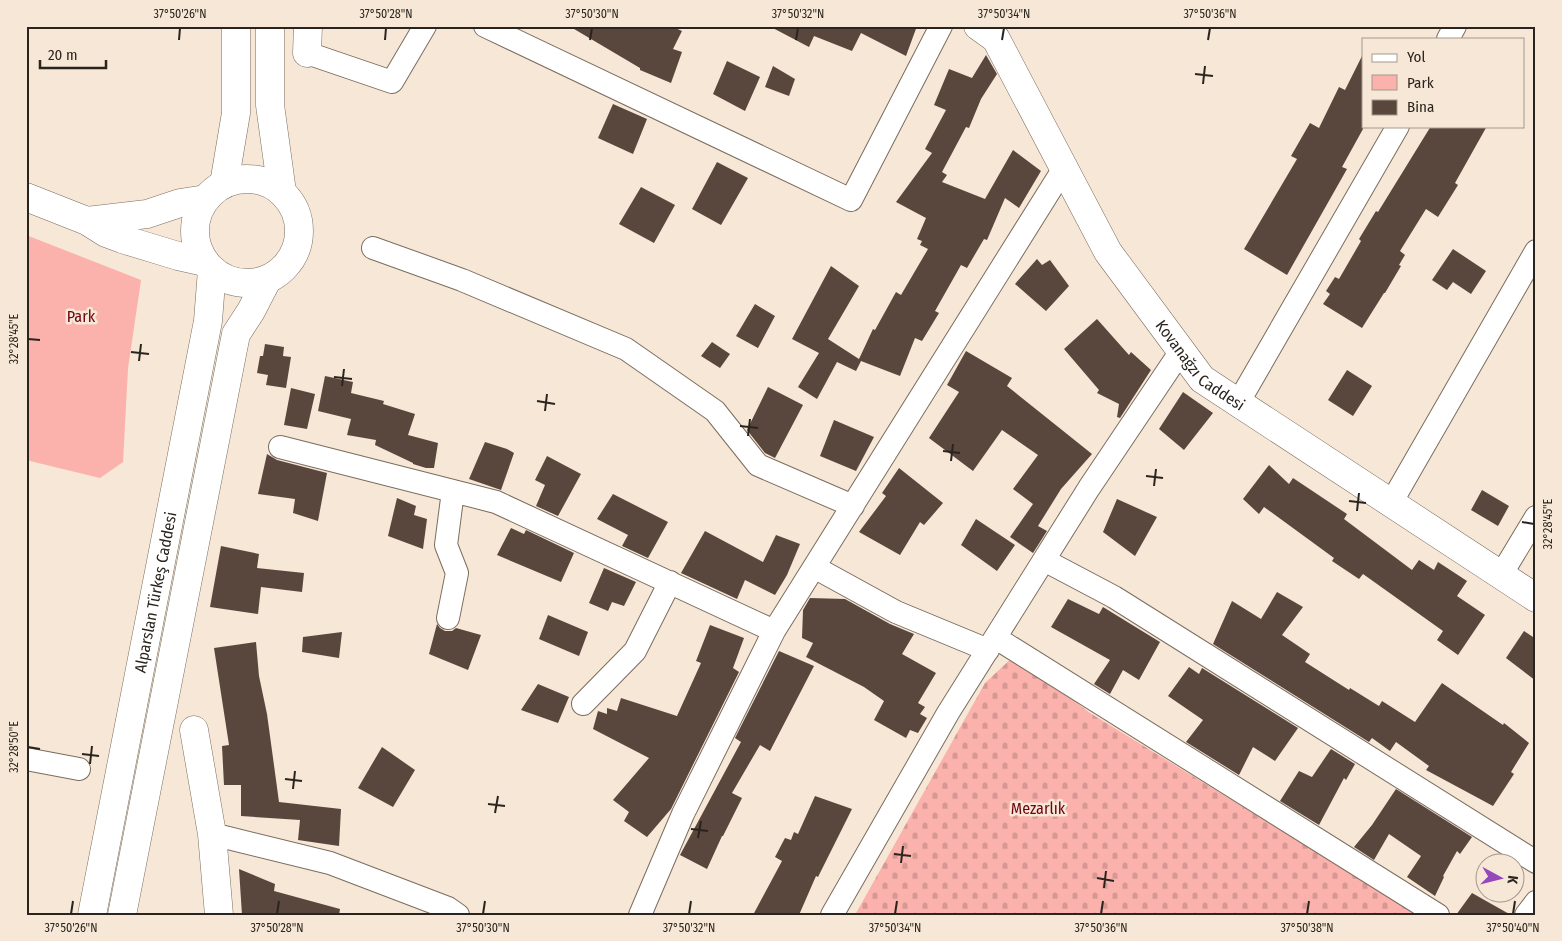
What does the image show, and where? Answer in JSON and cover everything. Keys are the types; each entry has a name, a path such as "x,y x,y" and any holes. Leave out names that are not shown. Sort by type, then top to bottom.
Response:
{"main road":[{"path":"87,221 147,214 215,191 234,180 251,178 268,183 282,192 293,206 299,223 299,240 293,257 282,270 267,280 250,284 232,282 217,274 208,266 197,247 195,230 197,213 215,191 236,113 236,26"},
{"path":"270,26 270,105 282,192"},
{"path":"307,53 308,26"},
{"name":"Kovanağzı Caddesi","path":"978,26 996,39 1108,252 1202,379 1536,598"},
{"path":"26,197 87,221 106,233 208,266"},
{"name":"Alparslan Türkeş Caddesi","path":"92,915 208,321 208,266"},
{"name":"Alparslan Türkeş Caddesi","path":"122,915 236,334 251,311 267,280"},
{"path":"194,730 212,834 219,915"}],"street":[{"path":"307,53 392,82 425,26"},
{"path":"485,26 850,200 941,26"},
{"path":"1449,38 1455,26"},
{"path":"1238,403 1397,128"},
{"path":"640,915 683,814 774,631 1064,168"},
{"path":"373,248 462,280 626,349 714,411 758,465 853,506"},
{"path":"1390,503 1536,251"},
{"path":"832,915 948,713 1090,488 1181,351"},
{"path":"280,447 496,502 774,631"},
{"path":"448,618 457,572 446,545 453,491"},
{"path":"1501,576 1536,516"},
{"path":"1044,560 1114,597 1536,862"},
{"path":"814,567 896,612 992,644 1438,915"},
{"path":"583,704 635,650 670,582"},
{"path":"26,759 80,769"},
{"path":"212,834 330,863 448,908 458,915"},
{"path":"1526,915 1536,902"}],"green space":[{"name":"Park","path":"26,235 141,280 128,368 123,462 100,478 26,460"},
{"name":"Mezarlık","path":"1015,655 1090,713 1419,915 855,915 985,683"}],"building":[{"path":"569,26 671,26 682,31 673,49 682,52 671,83 640,70 640,68"},
{"path":"769,26 917,26 906,56 861,33 852,51 814,36 809,47"},
{"path":"986,55 997,74 981,99 969,128 966,127 942,172 947,175 942,182 985,199 1013,150 1041,171 1019,208 1005,198 987,240 984,239 967,268 961,265 935,311 939,313 922,341 915,338 900,376 861,361 856,371 837,362 817,399 798,387 819,353 792,339 831,266 859,286 828,339 859,359 873,329 875,330 896,292 901,295 928,249 920,245 922,241 917,239 926,218 896,202 932,153 925,149 946,110 934,105 949,69 972,78"},
{"path":"1362,56 1363,129 1342,167 1347,169 1287,275 1244,249 1297,159 1291,156 1310,123 1319,128 1339,87 1345,90"},
{"path":"727,61 760,77 745,111 713,94"},
{"path":"773,66 795,79 789,96 765,87"},
{"path":"613,104 647,119 633,154 598,138"},
{"path":"1430,128 1486,128 1455,183 1458,185 1438,217 1426,209 1400,251 1405,255 1399,265 1401,266 1362,328 1323,304 1330,294 1326,291 1335,277 1339,279 1361,241 1359,239 1376,211 1378,212"},
{"path":"717,162 748,178 721,225 692,209"},
{"path":"641,187 675,205 654,243 619,224"},
{"path":"1453,249 1486,271 1471,294 1453,282 1447,290 1432,280"},
{"path":"1037,259 1042,265 1050,260 1069,286 1046,311 1015,284"},
{"path":"755,304 775,316 758,348 736,336"},
{"path":"1097,319 1129,355 1131,352 1151,370 1120,418 1117,417 1119,404 1097,393 1099,390 1064,349"},
{"path":"712,342 730,354 720,368 701,356"},
{"path":"265,344 284,347 283,356 291,357 286,388 266,385 268,375 257,373 260,356 263,356"},
{"path":"966,351 1012,378 1007,386 1092,454 1061,489 1038,526 1047,531 1033,553 1010,537 1033,504 1013,489 1038,455 1002,430 973,471 929,438 959,392 947,385"},
{"path":"1347,370 1372,386 1353,416 1328,400"},
{"path":"325,376 353,382 351,393 384,401 383,404 415,414 408,435 438,443 434,468 413,464 375,445 376,440 347,435 351,419 318,411"},
{"path":"768,387 803,405 775,458 765,453 747,430"},
{"path":"291,388 315,394 307,429 284,425"},
{"path":"1183,392 1213,413 1184,450 1159,429"},
{"path":"834,420 874,437 856,471 820,456"},
{"path":"485,442 514,453 501,490 469,479"},
{"path":"267,454 277,460 327,473 318,521 293,513 295,499 258,494"},
{"path":"547,456 581,474 558,516 536,506 545,485 535,480"},
{"path":"1269,465 1289,484 1293,478 1347,514 1344,519 1412,570 1419,560 1434,570 1438,562 1467,581 1457,596 1485,615 1458,655 1437,640 1443,631 1363,574 1359,579 1332,561 1334,558 1264,507 1259,514 1243,499"},
{"path":"899,468 943,503 924,525 920,522 900,555 859,532 886,496 882,493"},
{"path":"1482,490 1509,506 1498,526 1471,510"},
{"path":"613,494 668,522 648,558 622,546 628,535 597,519"},
{"path":"397,498 416,506 414,515 427,519 423,549 388,536"},
{"path":"1117,499 1157,517 1135,556 1103,532"},
{"path":"976,519 1015,545 997,571 961,545"},
{"path":"511,528 524,534 526,530 574,553 561,582 497,555"},
{"path":"705,531 763,562 776,535 800,544 787,575 775,595 745,580 737,599 681,573"},
{"path":"221,546 259,554 257,568 304,573 302,592 261,587 258,614 210,607"},
{"path":"604,568 636,582 624,606 612,602 608,611 589,603"},
{"path":"1277,592 1303,607 1282,635 1310,654 1305,662 1349,690 1350,688 1379,706 1382,701 1415,722 1442,683 1503,725 1504,723 1529,743 1511,772 1514,774 1493,806 1426,770 1429,766 1396,742 1390,751 1372,738 1369,742 1213,644 1232,601 1261,619"},
{"path":"810,598 845,599 890,624 914,634 902,654 936,673 918,703 925,707 920,714 927,718 918,733 910,730 906,738 874,720 884,701 864,687 806,657 813,643 802,638 803,610"},
{"path":"1068,599 1099,614 1103,607 1160,642 1139,680 1123,670 1110,694 1094,684 1110,660 1051,627"},
{"path":"548,615 588,632 579,656 539,639"},
{"path":"437,624 445,631 452,631 456,628 481,635 468,670 429,654"},
{"path":"710,625 744,638 733,668 739,672 671,809 647,837 624,821 629,812 613,800 649,758 593,729 598,711 607,714 607,708 617,711 621,698 677,716 701,663 696,661"},
{"path":"1524,631 1536,639 1536,681 1506,658"},
{"path":"342,632 339,658 302,652 303,637"},
{"path":"256,642 259,676 267,714 279,802 341,809 339,846 298,840 300,820 241,816 241,785 224,785 222,746 229,745 214,648"},
{"path":"779,651 814,666 770,751 760,745 732,793 742,798 707,869 680,855 741,742 735,738"},
{"path":"1189,667 1199,674 1202,668 1298,728 1275,761 1253,747 1239,775 1186,742 1203,720 1168,696"},
{"path":"538,684 569,697 558,723 521,710"},
{"path":"382,747 415,770 393,807 358,788"},
{"path":"1331,749 1355,764 1346,780 1344,778 1319,825 1280,801 1299,771 1312,777"},
{"path":"1396,789 1472,837 1460,854 1457,851 1443,876 1435,896 1407,877 1421,856 1389,834 1374,860 1354,847 1372,825"},
{"path":"815,796 852,809 818,877 816,876 799,915 753,915 782,861 775,857 785,838 791,840 794,832 798,834"},
{"path":"239,869 275,884 274,891 340,909 339,915 242,915"},
{"path":"1472,893 1474,894 1474,904 1492,904 1511,915 1456,915"}]}
